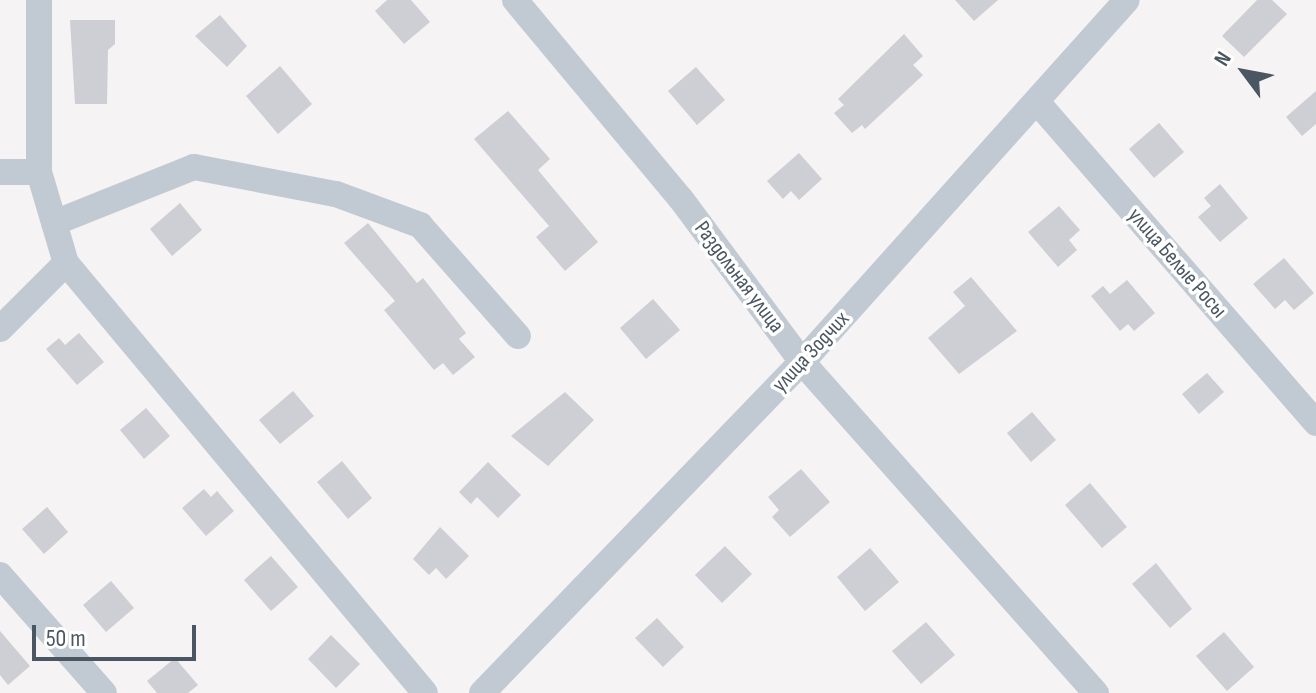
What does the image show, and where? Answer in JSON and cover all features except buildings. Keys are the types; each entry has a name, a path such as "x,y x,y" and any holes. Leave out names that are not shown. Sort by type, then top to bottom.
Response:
{"street":[{"path":"39,0 39,172 66,263 425,693"},
{"name":"Раздольная улица","path":"515,0 681,199 802,362 1096,693"},
{"name":"улица Зодчих","path":"482,693 802,362 1038,103 1127,0"},
{"name":"улица Белые Росы","path":"1038,103 1316,423"},
{"path":"54,223 194,167 336,194 420,225 518,336"},
{"path":"0,172 39,172"},
{"path":"0,329 66,263"},
{"path":"0,575 104,693"}]}
